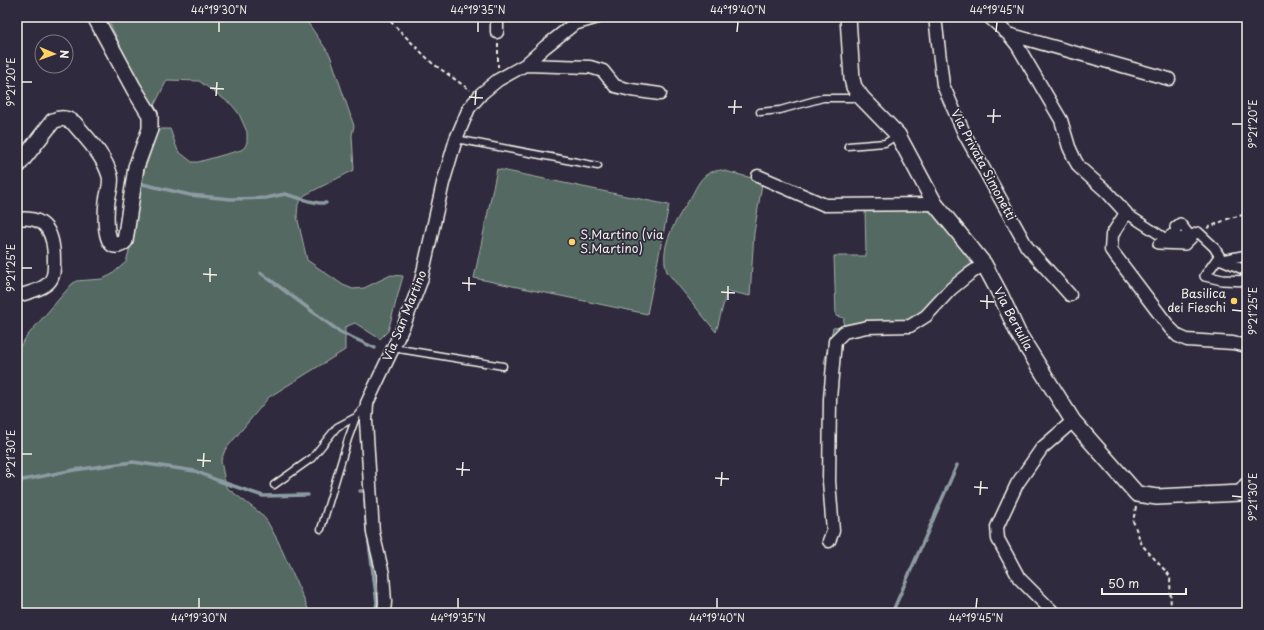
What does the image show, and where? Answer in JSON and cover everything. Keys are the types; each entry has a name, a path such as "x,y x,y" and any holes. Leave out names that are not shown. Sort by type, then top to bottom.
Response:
{"street":[{"path":"17,167 53,122 62,118 70,120 103,158 111,178 107,201 106,226 109,240 113,244 118,245 125,241 136,167 150,129 150,115 134,89 95,17"},
{"path":"497,17 497,32"},
{"name":"Via San Martino","path":"384,613 386,602 383,574 373,533 366,420 367,403 404,325 421,281 443,183 456,139 469,108 482,92 498,80 525,65 574,24 598,17"},
{"name":"Via Bertulla","path":"848,17 852,79 854,87 862,98 898,135 934,204 984,264 1018,333 1073,421 1137,494"},
{"name":"Via Privata Simonetti","path":"935,17 943,85 964,134 1027,247 1070,295"},
{"path":"989,17 1008,34 1017,45 1061,120 1069,146 1079,167 1107,192 1126,214 1166,239 1194,234"},
{"path":"1008,34 1169,79"},
{"path":"525,65 590,67 603,71 615,86 630,90 660,94"},
{"path":"758,176 826,205 934,204"},
{"path":"1126,214 1112,235 1111,250 1170,328 1178,336 1187,340 1233,343 1247,346"},
{"path":"17,219 23,218 32,220 47,227 52,235 54,249 54,271 53,278 47,285 38,290 17,296"},
{"path":"1166,239 1176,231 1175,227 1180,223 1214,247 1222,260 1247,271"},
{"path":"1247,255 1222,260 1217,259 1205,276 1222,280 1247,281"},
{"path":"829,541 833,531 829,481 830,399 835,341 844,332 867,327 910,326 926,316 951,289 984,264"},
{"path":"1054,613 1019,578 998,539 997,527 1017,484 1042,448 1073,421"},
{"path":"1137,494 1157,497 1245,491"}],"lane":[{"path":"760,112 780,110 822,98 862,98"},
{"path":"848,146 885,143 898,135"},
{"path":"456,139 598,166"},
{"path":"393,348 503,366"},
{"path":"321,528 356,417 367,403"},
{"path":"274,485 312,458 337,427 356,417"}],"path":[{"path":"385,17 432,63 479,97"},
{"path":"497,32 498,80"},
{"path":"1194,234 1230,218 1247,214"},
{"path":"1137,494 1134,521 1142,545 1170,576 1171,613"}],"green space":[{"path":"107,17 304,17 330,55 354,126 352,135 354,170 305,195 298,204 297,216 307,260 343,285 353,289 364,288 391,275 403,276 388,331 380,339 355,323 345,327 345,350 269,397 225,450 221,461 226,487 260,513 267,521 278,541 310,613 17,613 17,351 27,336 72,284 76,281 102,279 111,275 126,262 131,244 141,181 157,132 161,129 170,129 178,151 192,162 198,162 241,150 245,147 247,142 247,132 239,114 232,105 199,81 167,80 153,108 136,80"},
{"name":"S.Martino (via S.Martino)","path":"497,169 669,205 647,314 474,278"},
{"path":"721,170 760,180 762,184 754,233 750,296 727,291 716,332 667,272 665,252 670,233 699,182 708,174"},
{"path":"865,208 926,210 931,212 971,260 973,264 972,268 917,319 841,332 829,364 824,363 833,328 843,327 844,318 836,316 834,256 866,256"}],"waterway":[{"path":"138,183 190,195 231,199 266,198 285,194 309,201 326,203"},
{"path":"261,273 340,332 375,348"},
{"path":"17,482 74,470 133,462 195,471 263,496 308,495"},
{"path":"892,613 957,465"},
{"path":"360,491 365,491"},
{"path":"365,499 366,521 377,602 375,613"}],"place":[{"name":"S.Martino (via S.Martino)","path":"572,242"},
{"name":"Basilica dei Fieschi","path":"1234,301"}]}
